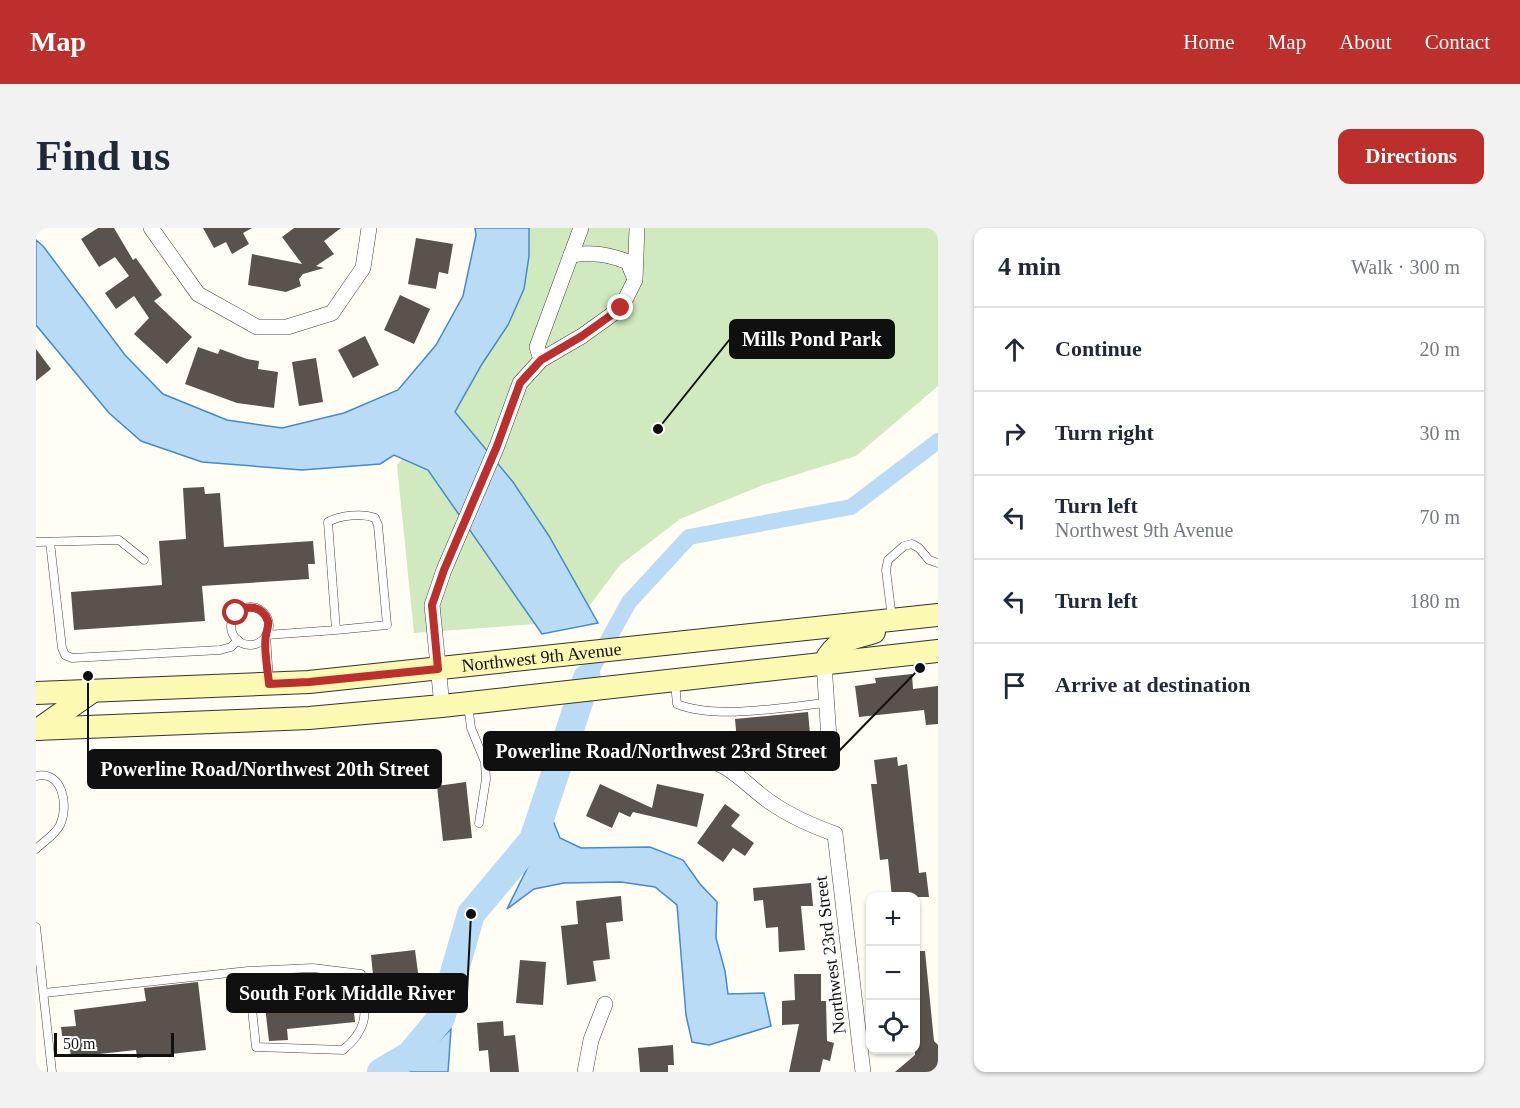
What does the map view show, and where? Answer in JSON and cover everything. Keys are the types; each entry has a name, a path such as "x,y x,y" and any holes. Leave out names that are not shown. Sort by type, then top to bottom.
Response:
{"main road":[{"name":"Northwest 9th Avenue","path":"36,693 309,682 938,615"},
{"path":"824,663 832,648 839,643 876,631 889,620"},
{"name":"Northwest 9th Avenue","path":"37,729 309,718 442,706 938,651"},
{"path":"37,729 93,691"}],"street":[{"path":"151,228 198,294 257,327 286,327 332,313 363,268 369,228"},
{"path":"541,360 537,346 581,228"},
{"path":"442,706 432,605 444,570 497,446 520,383 541,360 582,336 621,308 635,280 637,228"},
{"path":"572,255 593,252 615,256 628,262 635,280"},
{"path":"824,663 830,754"},
{"path":"36,685 36,693"},
{"name":"Northwest 23rd Street","path":"615,751 640,750 705,758 724,767 774,805 811,825 835,834 863,1072"},
{"path":"585,1072 591,1040 605,1004"}],"lane":[{"path":"269,684 266,635 267,618 259,609 247,607 236,613 231,623 231,629 238,640 243,643 256,644 266,635 336,630 387,625 378,525 375,518 368,515 328,522 336,630"},
{"path":"36,542 119,540 144,560"},
{"path":"50,542 62,648 65,655 72,658 220,650 231,647 238,640"},
{"path":"889,620 886,570 888,560 904,546 912,544 919,548 929,560 938,563"},
{"path":"675,679 677,704 692,710 746,711 826,703"},
{"path":"468,703 471,728 485,762 486,779 479,823"},
{"path":"36,776 42,775 55,780 63,792 64,808 60,826 36,849"},
{"path":"36,927 38,967 44,993 52,1072"},
{"path":"44,993 248,971 313,968 361,974 365,1022 355,1041 343,1050 256,1047 248,971"},
{"path":"36,1012 45,1011"}],"green space":[{"path":"519,228 938,228 938,386 856,456 763,485 680,519 620,565 578,621 414,633 397,465 450,401"}],"water":[{"path":"475,228 529,228 529,256 524,289 508,325 482,364 455,412 513,482 549,536 598,623 542,634 428,470 394,455 380,464 302,470 202,462 141,441 109,413 36,325 36,240 43,246 125,355 163,394 227,420 282,428 344,413 398,390 436,345 463,296 476,235"},
{"path":"552,818 560,838 581,848 650,847 683,860 700,884 717,902 716,938 725,971 728,994 764,993 771,1026 709,1045 692,1042 686,1015 677,905 655,887 621,882 564,883 534,889 507,909"},
{"path":"451,1029 448,1072 407,1072"}],"building":[{"path":"98,228 114,228 133,260 136,258 162,295 154,301 192,337 167,364 134,334 149,318 134,296 116,309 105,293 129,276 115,257 99,267 81,239"},
{"path":"203,228 252,228 243,233 249,244 232,254 226,242 214,248"},
{"path":"294,228 341,228 324,241 334,254 316,266 324,268 303,274 299,279 301,286 286,292 248,285 252,254 302,264 282,237"},
{"path":"416,238 453,244 448,274 439,272 436,289 408,284"},
{"path":"400,295 430,309 414,344 384,330"},
{"path":"365,336 379,365 353,378 338,350"},
{"path":"198,347 218,354 220,349 259,361 258,369 278,372 274,408 237,403 185,384"},
{"path":"36,349 51,369 36,381"},
{"path":"316,358 323,402 299,406 292,362"},
{"path":"204,487 205,494 220,493 224,547 313,541 315,564 308,564 309,579 202,586 205,621 74,630 71,592 162,585 159,541 186,539 183,488"},
{"path":"912,674 913,689 938,686 938,724 926,725 924,710 859,717 855,686 876,683 875,678"},
{"path":"808,712 812,756 739,762 735,719"},
{"path":"897,757 898,766 907,764 919,873 926,872 929,897 920,897 920,892 891,892 888,859 880,860 871,784 877,784 874,760"},
{"path":"466,782 472,838 443,841 437,786"},
{"path":"600,784 652,808 657,784 704,794 697,827 633,812 630,817 619,812 612,828 586,816"},
{"path":"725,804 740,815 731,826 754,843 745,856 733,848 723,862 697,843"},
{"path":"811,883 813,906 801,906 805,950 779,952 778,927 766,928 763,900 754,901 753,888"},
{"path":"621,896 623,921 606,923 610,959 593,961 596,981 567,985 561,926 578,924 576,901"},
{"path":"415,950 419,980 403,982 404,991 375,994 371,955"},
{"path":"920,951 925,951 934,1041 938,1045 938,1072 895,1072 915,1055 920,1054"},
{"path":"520,960 546,962 543,1005 516,1003"},
{"path":"794,974 821,974 821,1001 826,1001 827,1041 834,1043 830,1061 823,1059 820,1072 789,1072 799,1024 782,1025 782,1001 795,1000"},
{"path":"198,982 206,1050 137,1058 136,1050 71,1057 69,1041 63,1042 61,1027 76,1026 74,1010 146,1001 144,988"},
{"path":"352,991 355,1022 287,1029 288,1040 269,1041 264,998"},
{"path":"503,1021 504,1036 515,1035 519,1072 490,1072 488,1050 479,1051 477,1023"},
{"path":"673,1045 674,1065 668,1065 668,1072 640,1072 638,1048"}],"waterway":[{"path":"587,678 629,602 689,537 851,507 938,441"},
{"path":"381,1072 410,1055 441,1018 471,914 533,840 587,678"}],"place":[{"name":"Mills Pond Park","path":"658,429"},
{"name":"Powerline Road/Northwest 23rd Street","path":"920,668"},
{"name":"Powerline Road/Northwest 20th Street","path":"88,676"},
{"name":"South Fork Middle River","path":"471,914"}],"route":[{"path":"236,613 241,609 253,607 259,609 267,618 269,684 438,669 432,605 444,570 497,446 520,383 541,360 582,336 621,308"}]}
